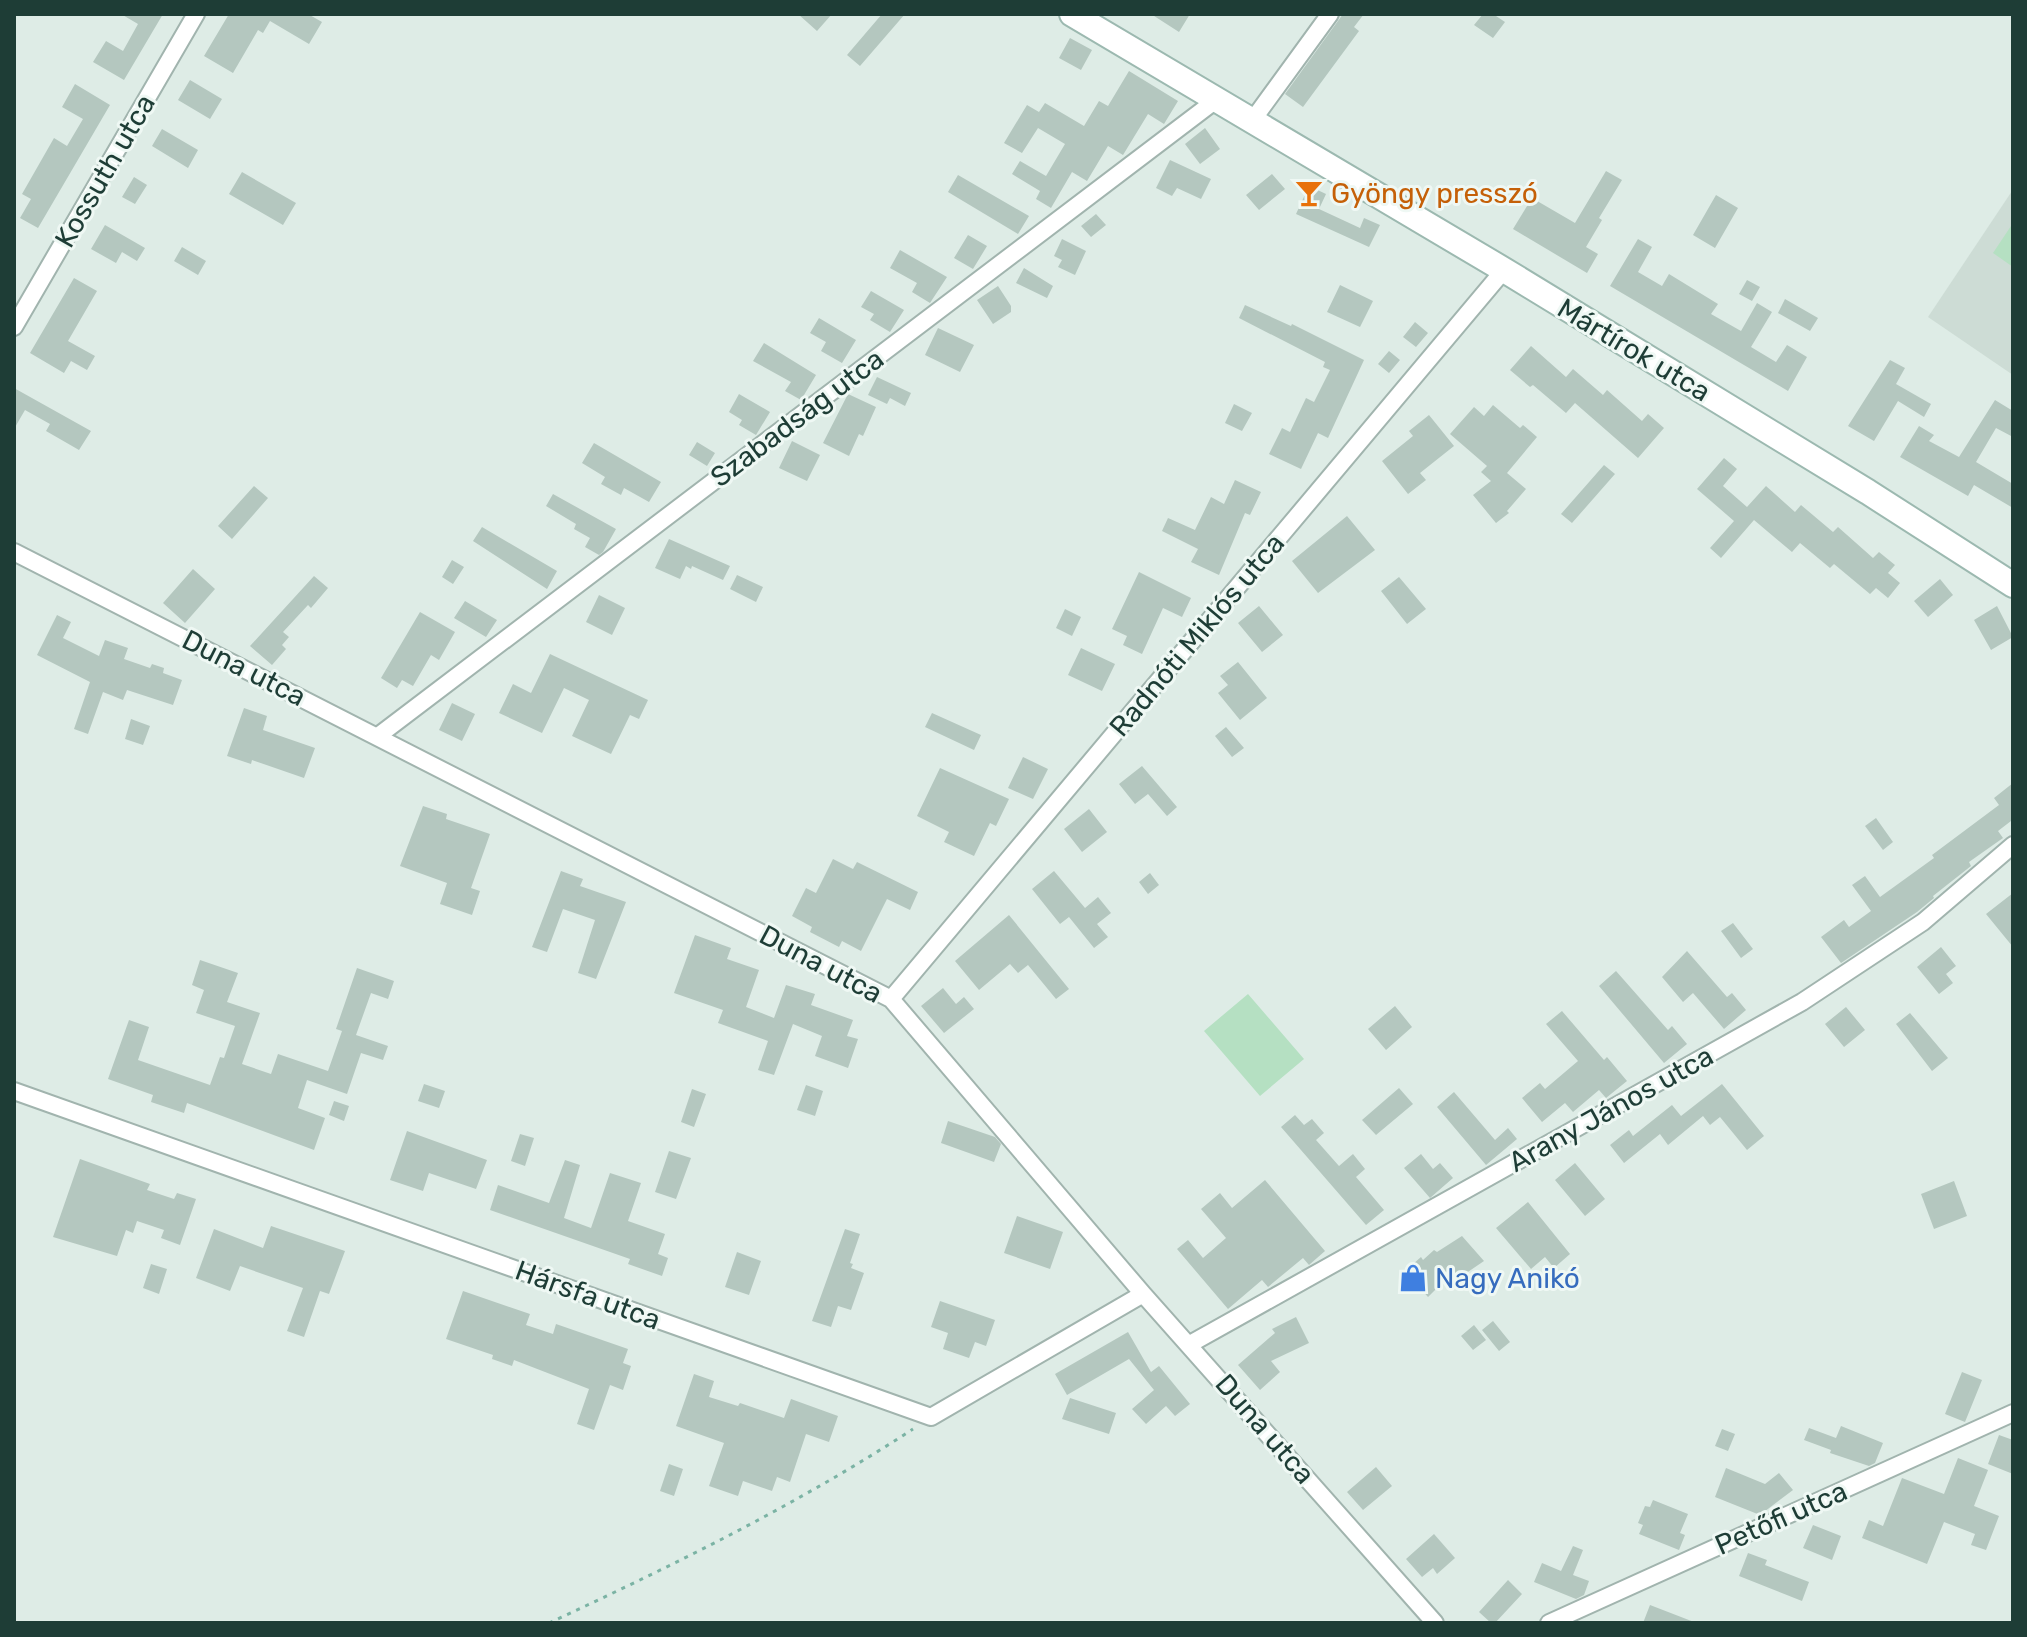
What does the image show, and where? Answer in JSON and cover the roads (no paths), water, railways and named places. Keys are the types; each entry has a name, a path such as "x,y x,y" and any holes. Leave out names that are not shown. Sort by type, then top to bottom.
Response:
{"main road":[{"name":"Mártírok utca","path":"1072,14 1504,270 1868,492 2013,585"}],"street":[{"name":"Kossuth utca","path":"14,327 196,14"},
{"path":"1252,121 1330,14"},
{"name":"Szabadság utca","path":"378,736 1216,100"},
{"name":"Radnóti Miklós utca","path":"891,999 1504,270"},
{"name":"Duna utca","path":"14,552 891,999 1143,1294 1435,1623"},
{"name":"Arany János utca","path":"1190,1344 1802,1002 1923,922 2013,845"},
{"name":"Hársfa utca","path":"14,1091 931,1417 1143,1294"},
{"name":"Petőfi utca","path":"1549,1623 2013,1413"}],"place":[{"name":"Gyöngy presszó","path":"1309,193"},
{"name":"Nagy Anikó","path":"1413,1278"}]}
